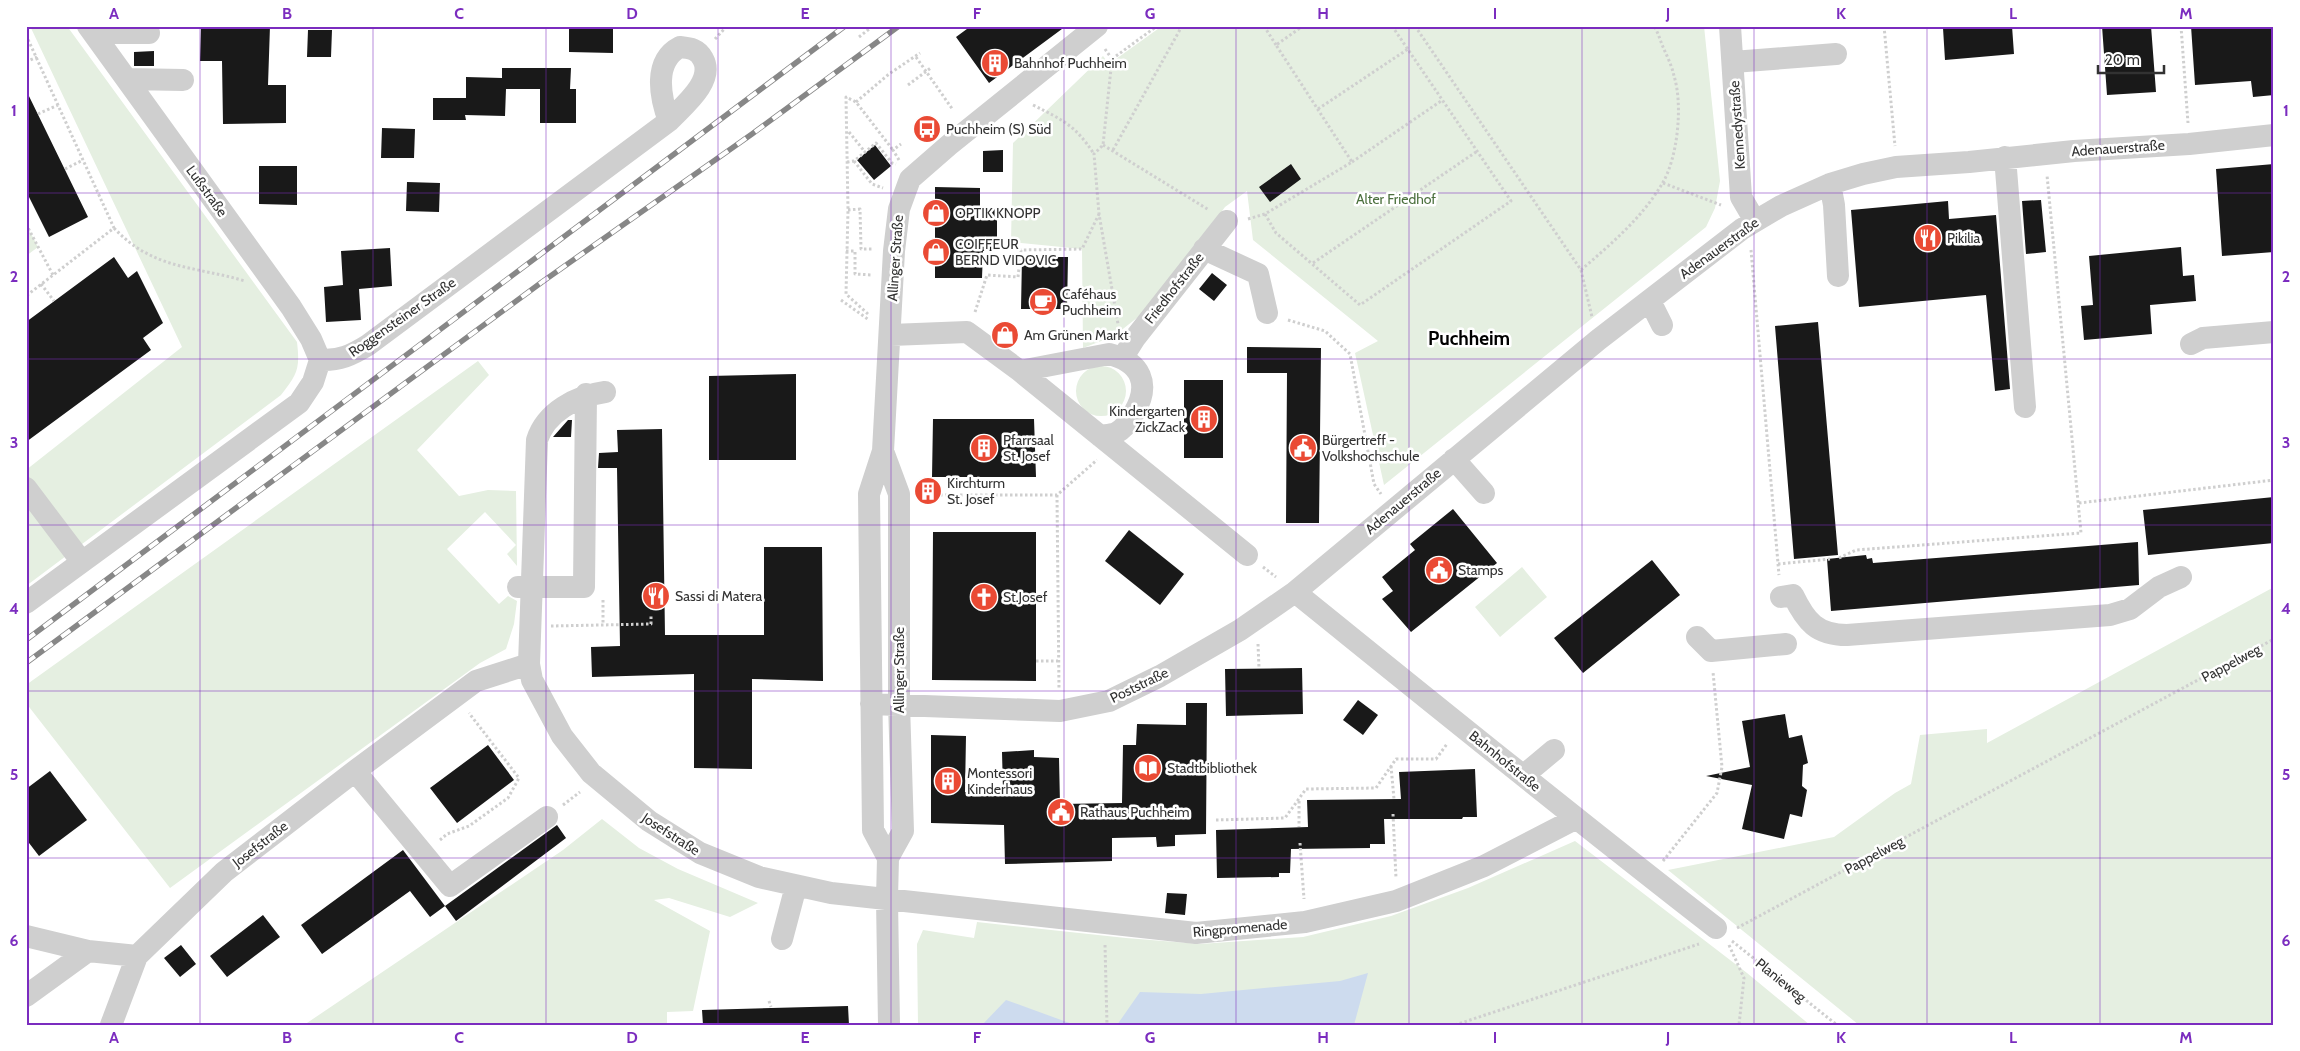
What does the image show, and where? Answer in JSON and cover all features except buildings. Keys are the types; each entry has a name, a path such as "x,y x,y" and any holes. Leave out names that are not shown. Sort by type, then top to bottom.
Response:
{"street":[{"name":"Allinger Straße","path":"888,858 873,830 870,494 883,451 896,225 902,196 910,179 949,144 1067,52 1097,26"},
{"name":"Kennedystraße","path":"1730,26 1742,197 1748,225"},
{"path":"90,30 149,33"},
{"name":"Lußstraße","path":"90,30 127,78 272,280 311,338 320,360"},
{"path":"1733,62 1836,54"},
{"path":"127,78 183,80"},
{"name":"Roggensteiner Straße","path":"320,360 332,360 350,356 368,345 669,120"},
{"name":"Adenauerstraße","path":"1295,592 1598,340 1748,225 1830,184 1896,167 2189,144 2274,135"},
{"path":"2006,157 2025,407"},
{"path":"1830,184 1834,205 1838,276"},
{"name":"Friedhofstraße","path":"1123,357 1135,338 1227,221"},
{"path":"1204,249 1258,274 1267,313"},
{"path":"1650,301 1662,326"},
{"path":"891,335 967,332 1020,371 1247,555"},
{"path":"2190,344 2203,338 2274,332"},
{"path":"1020,371 1109,354 1123,357 1136,367 1143,385 1140,402 1128,423 1106,441"},
{"path":"26,603 299,403 313,382 320,360"},
{"name":"Josefstraße","path":"525,587 584,587 595,393 554,414 541,427 537,440 525,587 530,626 529,664 532,680 562,736 598,779 649,821 700,853 759,877 796,886 887,900"},
{"name":"Allinger Straße","path":"883,451 899,494 899,704 903,831 888,858 889,1025"},
{"path":"1454,459 1484,493"},
{"path":"26,488 82,562"},
{"path":"1781,597 1793,595 1802,613 1814,626 1831,635 1848,635 2110,615 2130,609 2159,587 2181,577"},
{"name":"Poststraße","path":"871,704 1060,711 1109,701 1160,676 1249,624 1295,592"},
{"name":"Bahnhofstraße","path":"1295,592 1722,936"},
{"path":"1704,644 1786,644"},
{"name":"Josefstraße","path":"137,956 224,872 355,771 476,681 529,664"},
{"path":"1524,775 1554,750"},
{"path":"355,771 450,886 547,817"},
{"name":"Ringpromenade","path":"887,900 1196,933 1305,922 1396,901 1484,866 1575,819"},
{"path":"782,939 796,886"},
{"path":"27,935 88,950 137,956 111,1025"},
{"path":"26,996 88,950"}],"path":[{"path":"859,36 873,26"},
{"path":"1094,154 1103,145 1112,59 1157,26"},
{"path":"1113,150 1182,26"},
{"path":"1264,26 1352,162"},
{"path":"1276,45 1303,26"},
{"path":"1265,214 1276,233 1360,305 1511,202 1392,26"},
{"path":"1415,26 1581,270 1598,340"},
{"path":"1581,270 1622,235 1644,210 1663,183 1672,154 1677,126 1678,101 1675,76 1654,26"},
{"path":"1884,26 1896,167"},
{"path":"2182,26 2189,144"},
{"path":"26,35 114,228 127,242 171,265 254,284 272,280"},
{"path":"1318,108 1408,49"},
{"path":"856,102 889,74 920,53"},
{"path":"26,62 37,57"},
{"path":"916,57 952,111"},
{"path":"908,84 932,66"},
{"path":"846,294 848,132 846,97 856,102 893,150"},
{"path":"1103,145 1227,221 1250,219 1265,214 1352,162 1441,101"},
{"path":"1031,104 1065,122 1082,135 1094,154 1099,214 1123,357"},
{"path":"38,114 58,105"},
{"path":"848,132 865,152"},
{"path":"847,162 854,161 876,143 892,163"},
{"path":"1313,263 1476,152"},
{"path":"65,169 83,160"},
{"path":"854,161 872,184"},
{"path":"1663,183 1729,208 1742,197"},
{"path":"848,210 860,209 860,234"},
{"path":"967,332 987,275 1018,277 1021,250 1082,249 1099,214"},
{"path":"26,224 53,275"},
{"path":"1748,225 1781,597"},
{"path":"26,296 114,228"},
{"path":"846,251 855,251 855,274"},
{"path":"41,284 54,301"},
{"path":"1267,313 1325,331 1350,354 1374,484 1392,511"},
{"path":"1060,711 1056,495 1106,441"},
{"path":"2079,503 2274,480"},
{"path":"935,495 1056,495"},
{"path":"1247,555 1295,592"},
{"path":"1778,564 1830,559"},
{"path":"530,626 651,624 651,616"},
{"name":"Pappelweg","path":"1455,1025 1722,936 2274,640"},
{"path":"1258,644 1259,668"},
{"path":"1650,877 1716,794 1722,767 1704,644"},
{"path":"1036,661 1058,661"},
{"path":"422,853 447,834 469,826 508,798 519,778 456,696"},
{"path":"1216,820 1285,818 1306,789 1376,788 1396,759 1436,759 1460,725"},
{"path":"1391,765 1394,799"},
{"path":"547,817 598,779"},
{"path":"1299,800 1300,828"},
{"path":"1393,814 1396,901"},
{"path":"1300,843 1305,922"},
{"path":"1105,924 1107,1025"},
{"path":"1722,936 1744,978 1740,1025"},
{"name":"Planieweg","path":"1722,936 1837,1025"},
{"path":"769,1002 771,1007"}],"green space":[{"path":"30,26 67,26 297,342 298,365 291,382 281,395 26,586 26,470 182,347"},
{"name":"Alter Friedhof","path":"1162,26 1704,26 1720,181 1715,208 1706,227 1384,485 1355,353 1378,341 1253,240 1247,191 1225,207 1152,306 1114,336 1083,348 1082,249 1011,242 1013,143 1103,56 1109,64"},
{"path":"26,227 38,247 26,256"},
{"path":"478,361 489,375 417,450 459,496 488,490 516,491 517,566 507,554 516,545 485,512 447,549 499,604 508,596 517,601 514,624 506,649 480,663 170,888 26,703 26,685"},
{"path":"1101,366 1111,368 1119,373 1124,381 1126,391 1124,401 1119,409 1111,414 1101,416 1091,414 1083,409 1078,401 1076,391 1078,381 1083,373 1091,368"},
{"path":"1522,567 1547,597 1500,637 1475,607"},
{"path":"2274,587 2274,1025 1859,1025 1668,870 1834,837 1895,793 1911,784 1920,735 1987,729 1987,743"},
{"path":"602,819 639,848 678,869 758,903 730,917 669,898 654,900 710,931 693,1011 667,1012 667,1025 304,1025 563,850"},
{"path":"1575,841 1747,973 1810,1025 918,1025 917,944 923,930 974,938 977,922 1200,944 1303,937 1391,916 1468,888"}],"water":[{"path":"1368,973 1354,1025 1117,1025 1140,992 1201,994 1340,981"},
{"path":"1006,1000 1075,1025 982,1025"}],"railway":[{"path":"26,640 845,26"},
{"path":"26,663 542,282 752,134 899,26"}],"place":[{"name":"Bahnhof Puchheim","path":"995,63"},
{"name":"Puchheim (S) Süd","path":"927,129"},
{"name":"OPTIK KNOPP","path":"936,213"},
{"name":"Pikilia","path":"1928,238"},
{"name":"COIFFEUR BERND VIDOVIC","path":"936,252"},
{"name":"Caféhaus Puchheim","path":"1043,302"},
{"name":"Am Grünen Markt","path":"1005,335"},
{"name":"Kindergarten ZickZack","path":"1204,419"},
{"name":"Pfarrsaal St. Josef","path":"984,448"},
{"name":"Bürgertreff - Volkshochschule","path":"1303,448"},
{"name":"Kirchturm St. Josef","path":"928,491"},
{"name":"Stamps","path":"1439,570"},
{"name":"Sassi di Matera","path":"656,596"},
{"name":"St.Josef","path":"984,597"},
{"name":"Stadtbibliothek","path":"1148,768"},
{"name":"Montessori Kinderhaus","path":"948,781"},
{"name":"Rathaus Puchheim","path":"1061,812"}],"district":[{"name":"Puchheim","path":"1469,338"}]}
